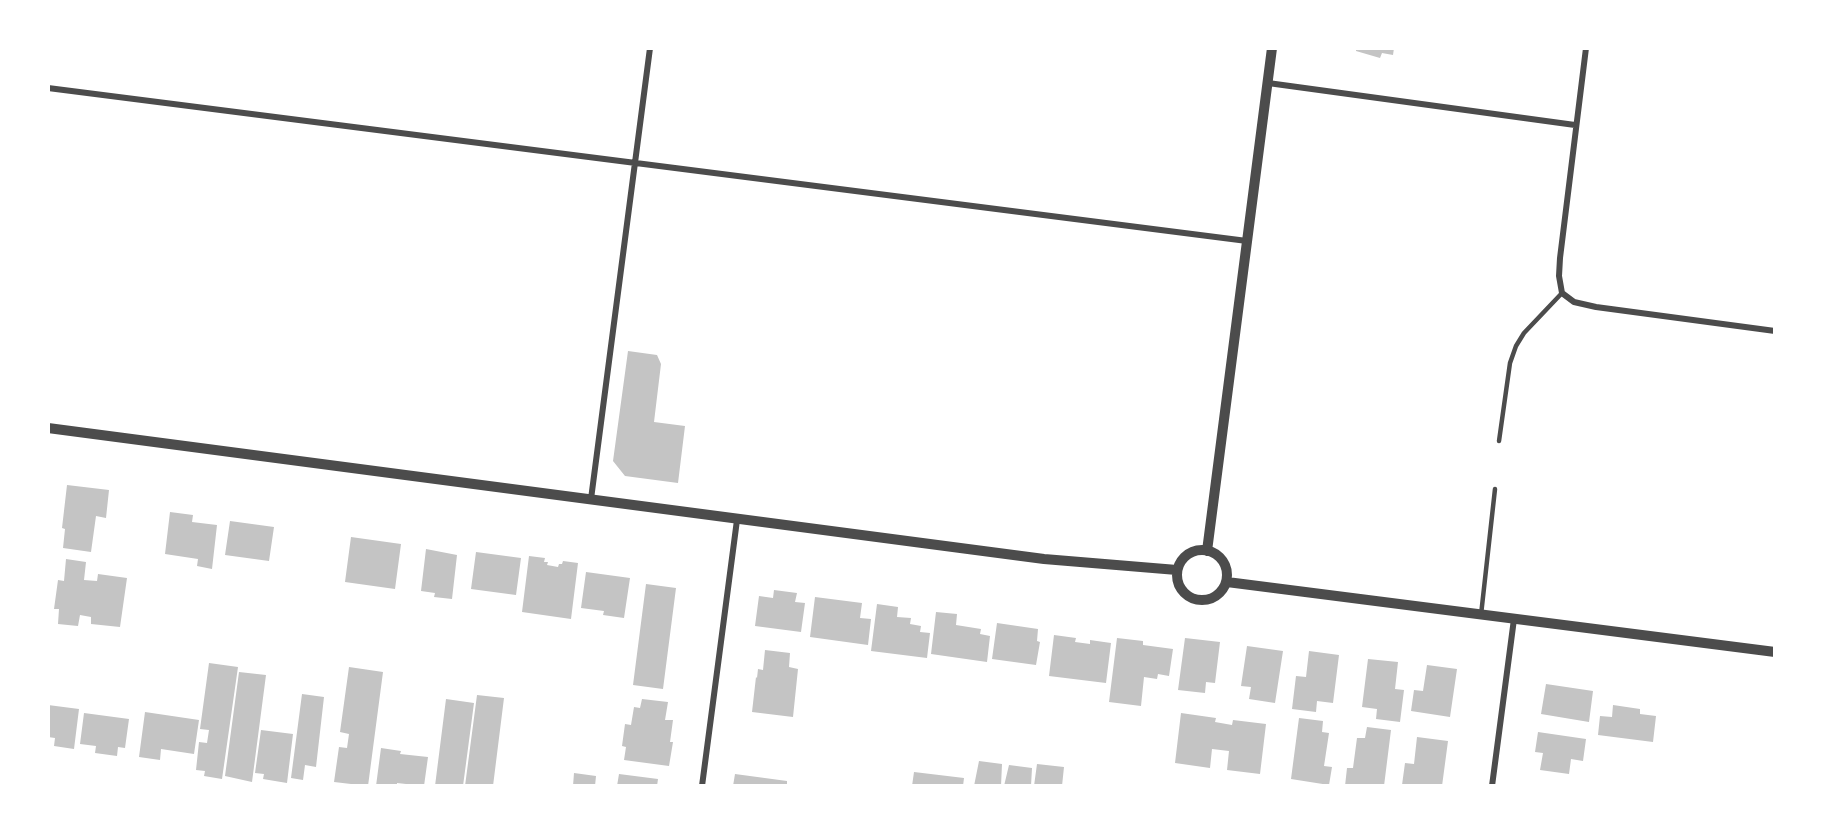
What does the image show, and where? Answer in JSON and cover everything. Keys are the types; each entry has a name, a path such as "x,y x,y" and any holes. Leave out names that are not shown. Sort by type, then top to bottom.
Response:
{"street":[{"path":"591,499 650,48"},
{"path":"1208,550 1272,48"},
{"path":"1586,48 1558,276 1562,293 1574,302 1596,307 1775,331"},
{"path":"1268,83 1575,124"},
{"path":"48,88 1247,241"},
{"path":"48,428 1044,560 1177,570"},
{"path":"702,786 737,520"},
{"path":"1208,550 1221,558 1228,573 1227,582 1217,596 1209,600 1192,599 1180,587 1177,570 1180,562 1192,552 1208,550"},
{"path":"1227,582 1775,652"},
{"path":"1491,786 1514,619"}],"lane":[{"path":"1499,441 1510,363 1516,346 1524,333 1562,293"},
{"path":"1481,615 1495,489"}],"building":[{"path":"1356,48 1394,48 1393,55 1382,53 1380,58 1356,51"},
{"path":"628,351 657,355 661,364 654,422 685,426 678,483 625,476 613,461"},
{"path":"67,485 109,490 106,518 96,516 91,552 63,548 65,529 62,528"},
{"path":"170,512 193,515 192,522 217,525 212,569 197,566 198,559 165,554"},
{"path":"230,521 274,527 269,561 225,555"},
{"path":"351,537 401,544 395,589 345,582"},
{"path":"426,549 457,555 452,599 434,597 435,593 421,591"},
{"path":"476,552 521,558 516,595 471,589"},
{"path":"529,556 545,558 544,562 548,562 547,565 558,567 563,561 578,563 571,619 522,612"},
{"path":"66,559 86,562 84,580 97,581 98,574 127,578 120,627 91,624 91,617 80,615 78,626 58,624 59,609 54,609 58,580 64,581"},
{"path":"586,572 630,578 624,618 603,615 604,611 581,608"},
{"path":"646,584 676,588 663,689 633,685"},
{"path":"774,590 797,593 795,602 805,603 801,632 755,626 759,596 773,598"},
{"path":"815,597 862,603 860,618 871,619 868,645 810,637"},
{"path":"877,604 898,607 897,617 911,618 910,624 921,626 920,632 930,633 927,658 871,651"},
{"path":"936,612 957,614 956,625 981,629 980,634 990,636 987,662 931,654"},
{"path":"997,623 1038,629 1037,641 1040,642 1036,665 992,659"},
{"path":"1054,635 1076,638 1075,642 1090,644 1090,640 1111,643 1106,683 1049,676"},
{"path":"1117,638 1143,641 1143,645 1173,649 1169,676 1158,674 1157,679 1144,677 1141,706 1109,702"},
{"path":"1185,638 1220,642 1215,683 1206,682 1205,693 1178,690"},
{"path":"1247,646 1283,651 1275,703 1249,699 1251,687 1241,686"},
{"path":"765,650 790,653 789,667 798,669 793,717 752,712 756,677 758,669 763,670"},
{"path":"1309,651 1339,655 1333,703 1317,701 1316,712 1292,709 1296,676 1306,677"},
{"path":"1368,659 1398,662 1395,689 1404,690 1400,722 1376,719 1377,709 1362,707"},
{"path":"209,663 238,667 222,779 204,776 205,771 196,770 199,742 207,743 209,730 200,729"},
{"path":"1427,665 1457,669 1450,717 1411,711 1414,690 1423,691"},
{"path":"349,667 383,672 368,786 334,782 339,747 347,748 349,734 340,732"},
{"path":"239,672 266,675 252,782 225,776"},
{"path":"1546,684 1593,691 1589,722 1541,714"},
{"path":"302,694 324,697 316,767 305,765 303,780 291,778"},
{"path":"477,695 504,698 493,786 465,786"},
{"path":"446,699 474,703 463,786 435,786"},
{"path":"642,699 668,702 665,720 673,720 670,742 673,742 669,766 624,760 626,747 622,746 625,724 631,725 634,707 640,708"},
{"path":"48,705 79,709 74,749 54,746 55,738 48,737"},
{"path":"1613,705 1640,709 1640,714 1656,716 1653,742 1598,735 1600,716 1612,717"},
{"path":"145,712 199,720 194,754 161,749 160,760 139,757"},
{"path":"84,713 129,719 125,748 118,747 117,756 95,753 96,746 80,744"},
{"path":"1181,713 1216,718 1215,722 1232,725 1233,720 1266,724 1260,774 1227,770 1229,751 1212,749 1210,768 1175,763"},
{"path":"1299,718 1323,721 1322,732 1329,733 1324,766 1332,767 1329,785 1291,779"},
{"path":"1367,727 1391,730 1384,786 1345,786 1347,768 1353,768 1357,738 1365,738"},
{"path":"261,730 293,734 287,783 263,779 264,774 255,773"},
{"path":"1538,732 1586,739 1583,761 1571,759 1569,774 1540,770 1543,753 1535,752"},
{"path":"1417,737 1448,741 1442,786 1402,785 1405,763 1414,764"},
{"path":"381,748 401,751 400,754 428,757 424,786 397,783 397,786 376,786"},
{"path":"979,761 1002,764 1001,786 974,786"},
{"path":"1037,764 1064,767 1062,786 1034,786"},
{"path":"1009,765 1032,768 1031,786 1004,786"},
{"path":"914,772 964,778 963,786 912,786"},
{"path":"574,773 596,776 595,786 573,786"},
{"path":"619,774 658,779 657,786 617,786"},
{"path":"735,774 787,781 787,786 733,786"}]}
